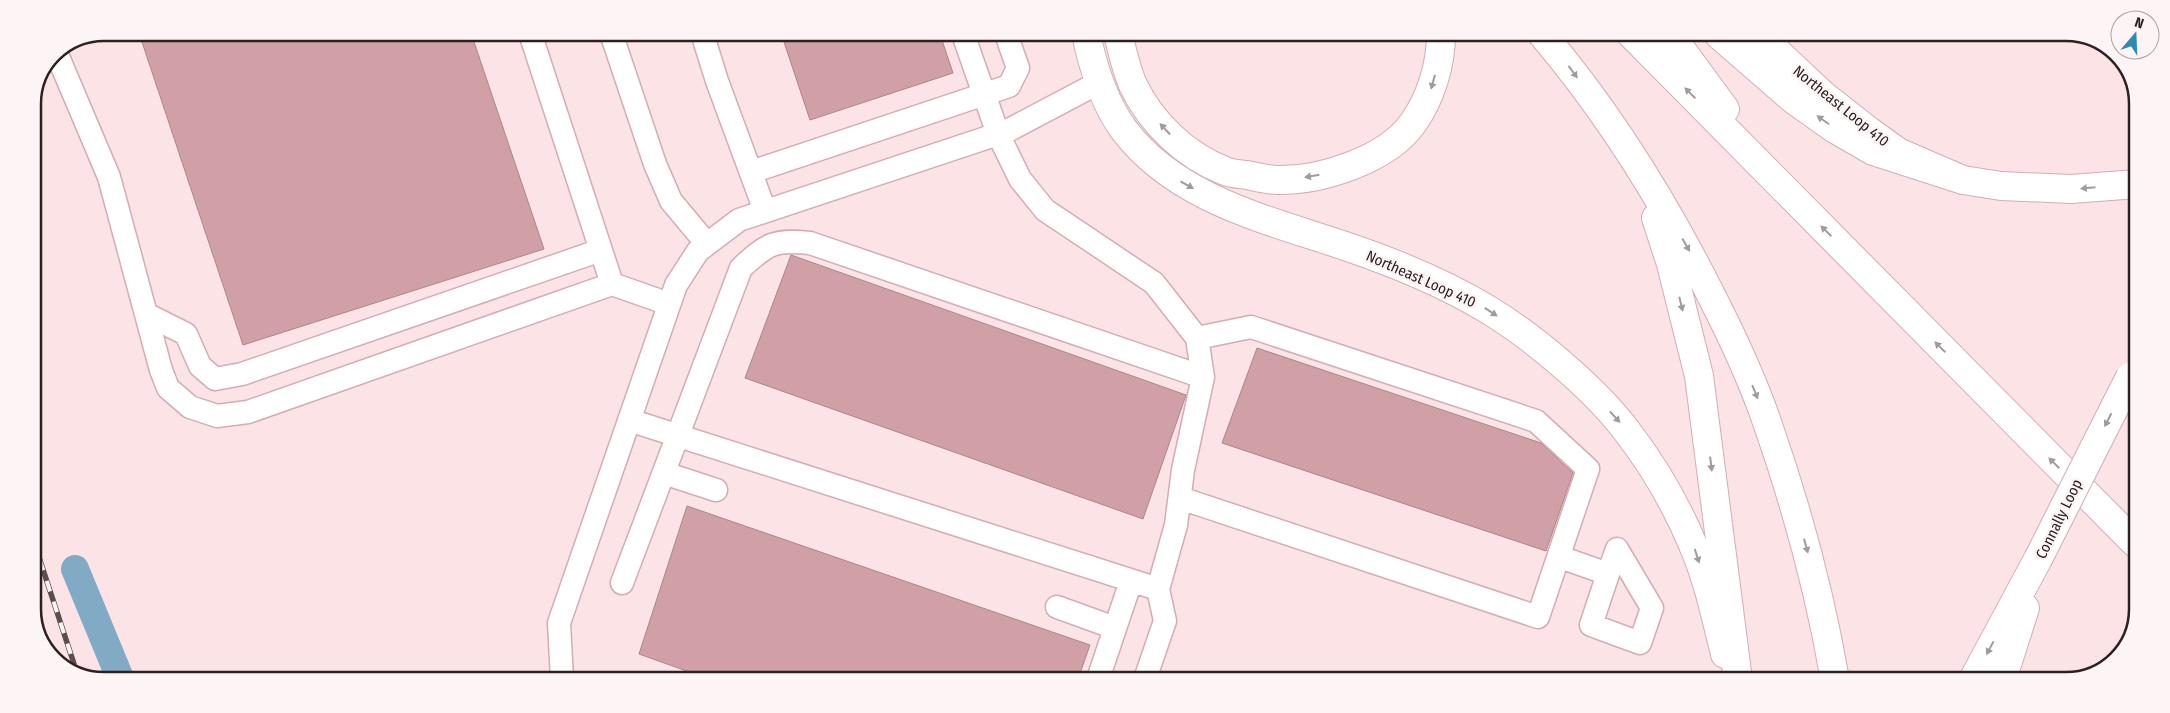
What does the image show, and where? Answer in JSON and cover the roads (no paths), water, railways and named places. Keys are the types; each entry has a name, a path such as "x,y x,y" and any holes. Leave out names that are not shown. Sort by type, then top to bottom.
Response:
{"main road":[{"name":"Northeast Loop 410","path":"1088,41 1105,97 1124,130 1149,158 1180,181 1219,202 1352,248 1433,281 1487,309 1536,343 1586,386 1626,429 1660,478 1694,546 1715,613 1729,672"},
{"path":"1120,41 1133,84 1152,116 1172,137 1195,155 1226,172 1277,180 1314,176 1349,166 1386,149 1413,124 1431,89 1441,41"},
{"path":"1548,41 1565,61 1635,158 1693,259 1734,341 1768,424 1807,546 1833,672"},
{"path":"1638,41 2129,537"},
{"path":"1675,41 1785,190"},
{"path":"1727,41 1794,100 1836,129 1873,151 1963,180"},
{"name":"Northeast Loop 410","path":"1765,41 1823,95 1868,131 1898,152 1963,180 2001,186 2071,189 2129,185"},
{"path":"1635,158 1671,264 1699,376 1737,672"},
{"name":"Connally Loop","path":"2004,672 2038,559 2129,380"},
{"path":"2100,510 2129,545"},
{"path":"1977,672 2038,559"}],"lane":[{"path":"533,41 612,284"},
{"path":"614,41 655,164 671,201 707,244"},
{"path":"705,41 765,211"},
{"path":"965,41 998,134 1020,179 1045,210 1154,283 1197,338 1203,377 1183,470 1176,525 1158,589 1165,621 1147,672"},
{"path":"751,172 1009,86 1018,68 1008,41"},
{"path":"60,60 109,177 161,370 168,388 190,407 217,416 248,412 612,284 669,304"},
{"path":"562,672 559,622 676,285 698,250 739,220 998,134 1100,82"},
{"path":"622,583 741,268 763,247 786,240 810,243 1203,377"},
{"path":"146,314 186,334 200,366 215,379 242,374 601,250"},
{"path":"1180,498 1538,618 1588,469 1536,421 1251,327 1197,338"},
{"path":"629,420 1158,589"},
{"path":"664,473 716,490"},
{"path":"1560,557 1608,574"},
{"path":"1100,672 1131,581"},
{"path":"1057,607 1115,628"}],"waterway":[{"path":"75,569 118,672"}],"railway":[{"path":"41,563 74,664"}]}
